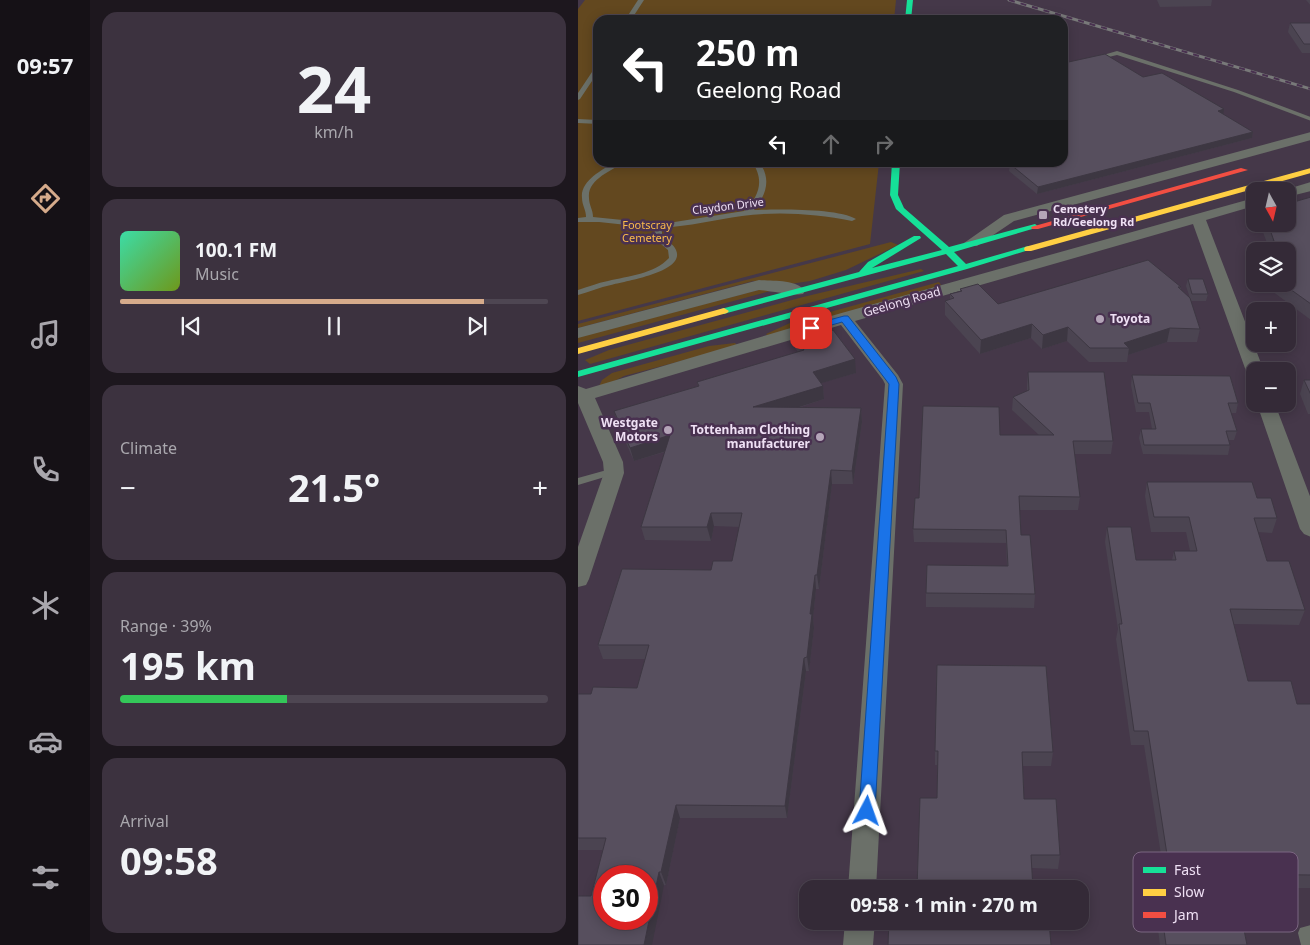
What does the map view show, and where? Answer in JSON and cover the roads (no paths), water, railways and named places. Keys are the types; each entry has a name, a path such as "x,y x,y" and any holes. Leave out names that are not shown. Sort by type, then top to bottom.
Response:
{"main road":[{"path":"908,15 910,0"},
{"path":"896,167 894,197 897,206 905,217 907,226 916,238 933,254 957,269"},
{"path":"578,351 1254,167"},
{"name":"Geelong Road","path":"578,374 1310,170"},
{"path":"905,217 916,222 948,250 957,269"},
{"path":"863,274 870,264 916,238"}],"street":[{"path":"972,243 1009,218 1310,136"},
{"path":"1296,190 1310,186"},
{"name":"Geelong Road","path":"580,394 1246,204"},
{"path":"1197,219 1202,224 1251,362"},
{"name":"Geelong Road","path":"1079,235 1111,243"},
{"path":"957,269 976,280"},
{"path":"578,333 759,285 785,287 798,291"},
{"path":"844,318 894,384 863,880"},
{"path":"578,579 614,471 613,462 580,394 600,368"},
{"path":"1269,412 1310,529"},
{"path":"858,945 859,930"}],"lane":[{"path":"631,15 641,0"},
{"path":"1090,59 1118,53 1236,91 1310,120"},
{"path":"578,98 593,76"},
{"path":"578,121 593,122"},
{"path":"589,219 590,209 585,196 587,188 598,177 613,167"},
{"path":"747,213 758,202 764,188 759,167"},
{"name":"Claydon Drive","path":"578,220 589,219 659,226 747,213 808,213 852,218"},
{"path":"578,293 604,283 649,273 667,265 672,260 673,252 658,238 659,226"},
{"path":"578,482 614,471"},
{"path":"1308,945 1305,933 1310,932"}],"railway":[{"path":"1009,0 1060,15"},
{"path":"1068,17 1311,89"}],"place":[{"name":"Cemetery Rd/Geelong Rd","path":"1043,215"},
{"name":"Toyota","path":"1100,319"},
{"name":"Westgate Motors","path":"668,430"},
{"name":"Tottenham Clothing manufacturer","path":"820,437"}],"park label":[{"name":"Footscray Cemetery","path":"647,231"}]}
